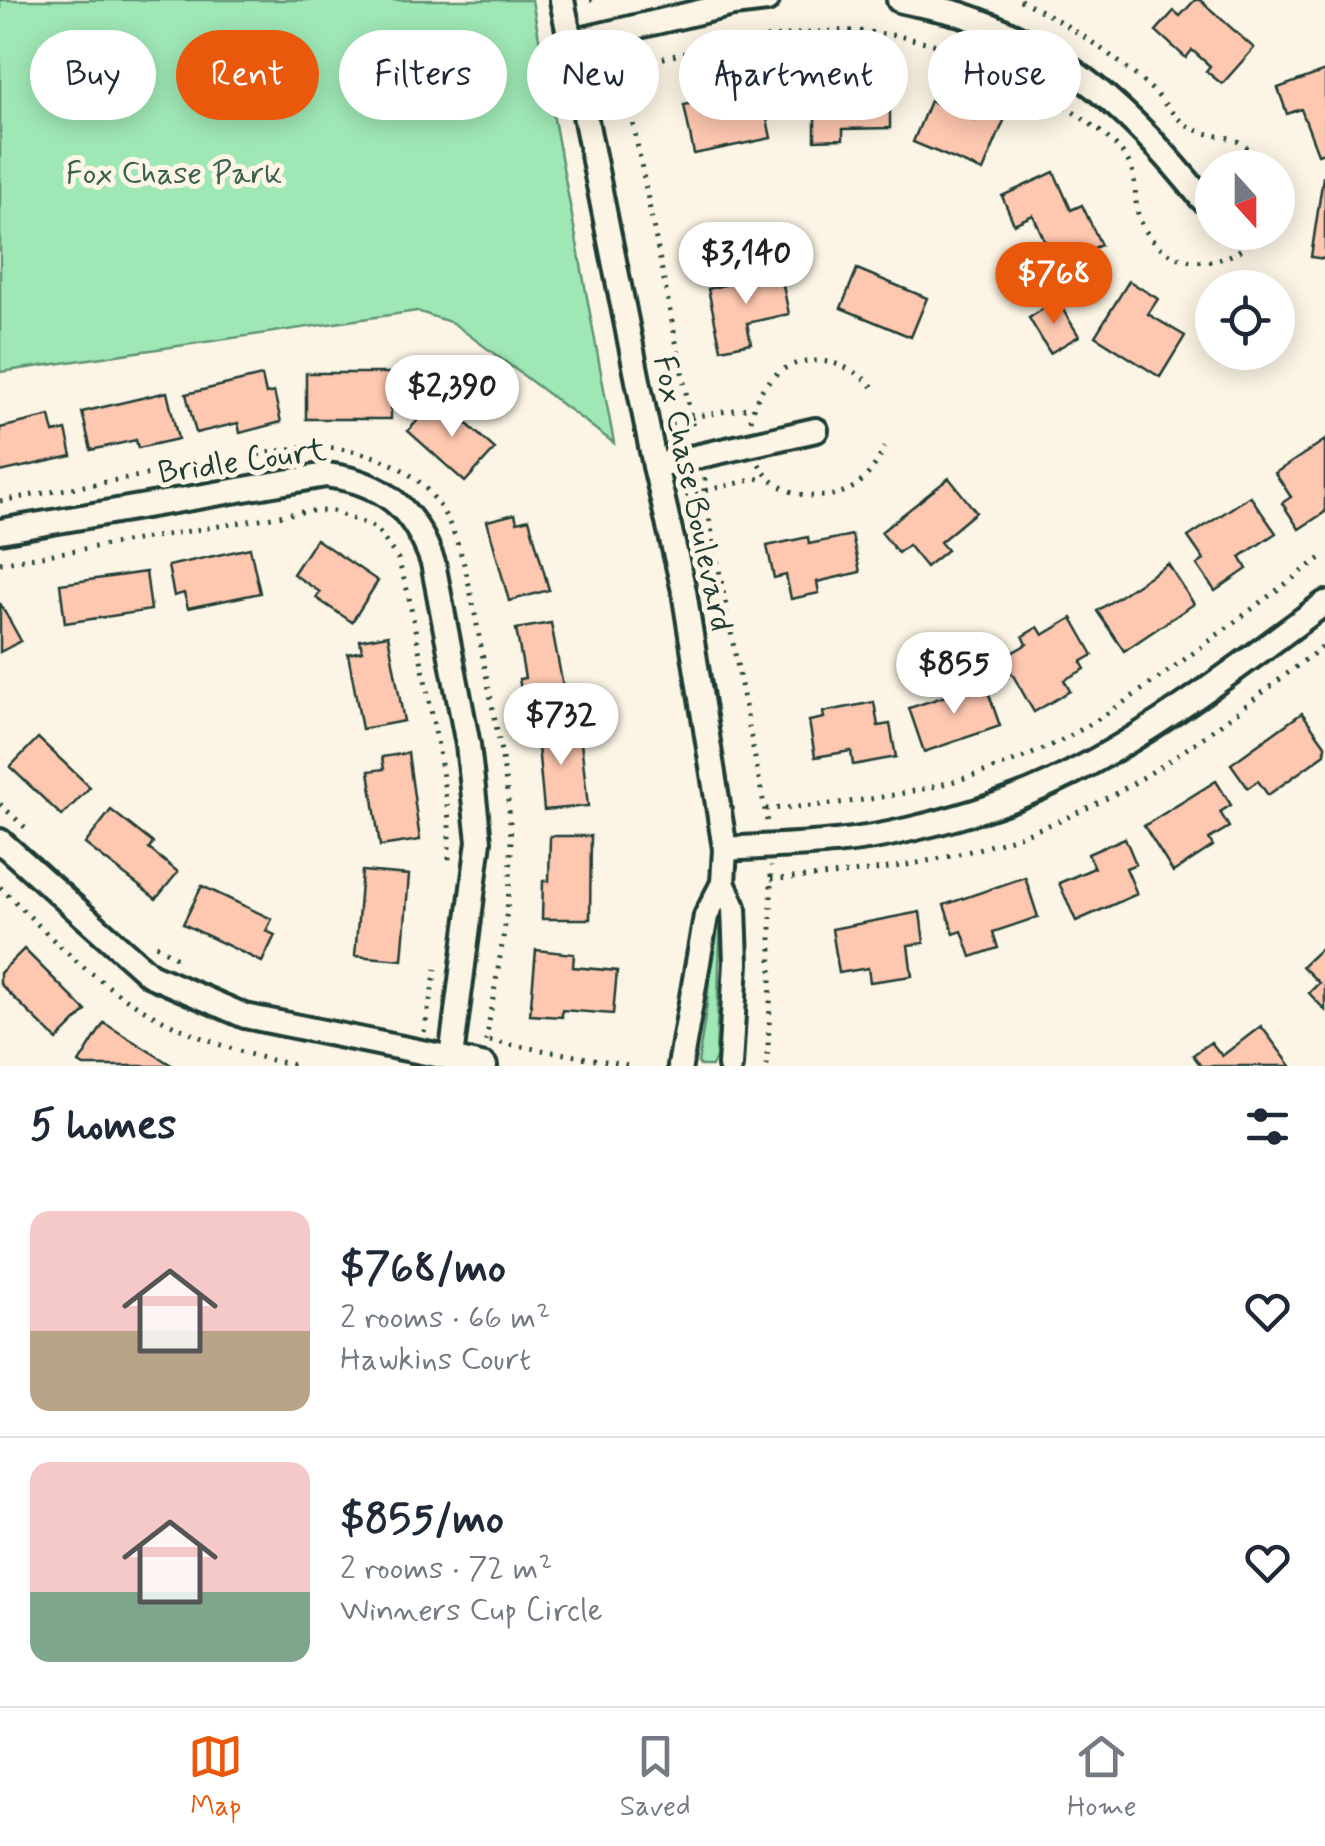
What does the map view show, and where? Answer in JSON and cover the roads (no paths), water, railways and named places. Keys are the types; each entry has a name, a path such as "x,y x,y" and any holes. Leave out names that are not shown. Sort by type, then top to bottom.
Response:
{"street":[{"name":"Fox Chase Boulevard","path":"562,0 568,30"},
{"path":"618,30 767,0"},
{"path":"899,0 960,14 1065,65 1132,118 1195,190"},
{"name":"Fox Chase Boulevard","path":"586,120 684,591 725,850 723,883 706,916 680,1066"},
{"path":"655,466 816,430"},
{"name":"Bridle Court","path":"0,532 326,475 352,478 376,487 404,511 425,541 432,563 468,745 479,840 453,1046"},
{"path":"725,850 842,842 905,831 992,806 1050,783 1113,750 1325,603"},
{"path":"0,842 150,975 245,1016 453,1046 485,1059"},
{"name":"Fox Chase Boulevard","path":"723,883 734,907 736,962 730,1066"}],"park label":[{"name":"Fox Chase Park","path":"174,172"}]}
